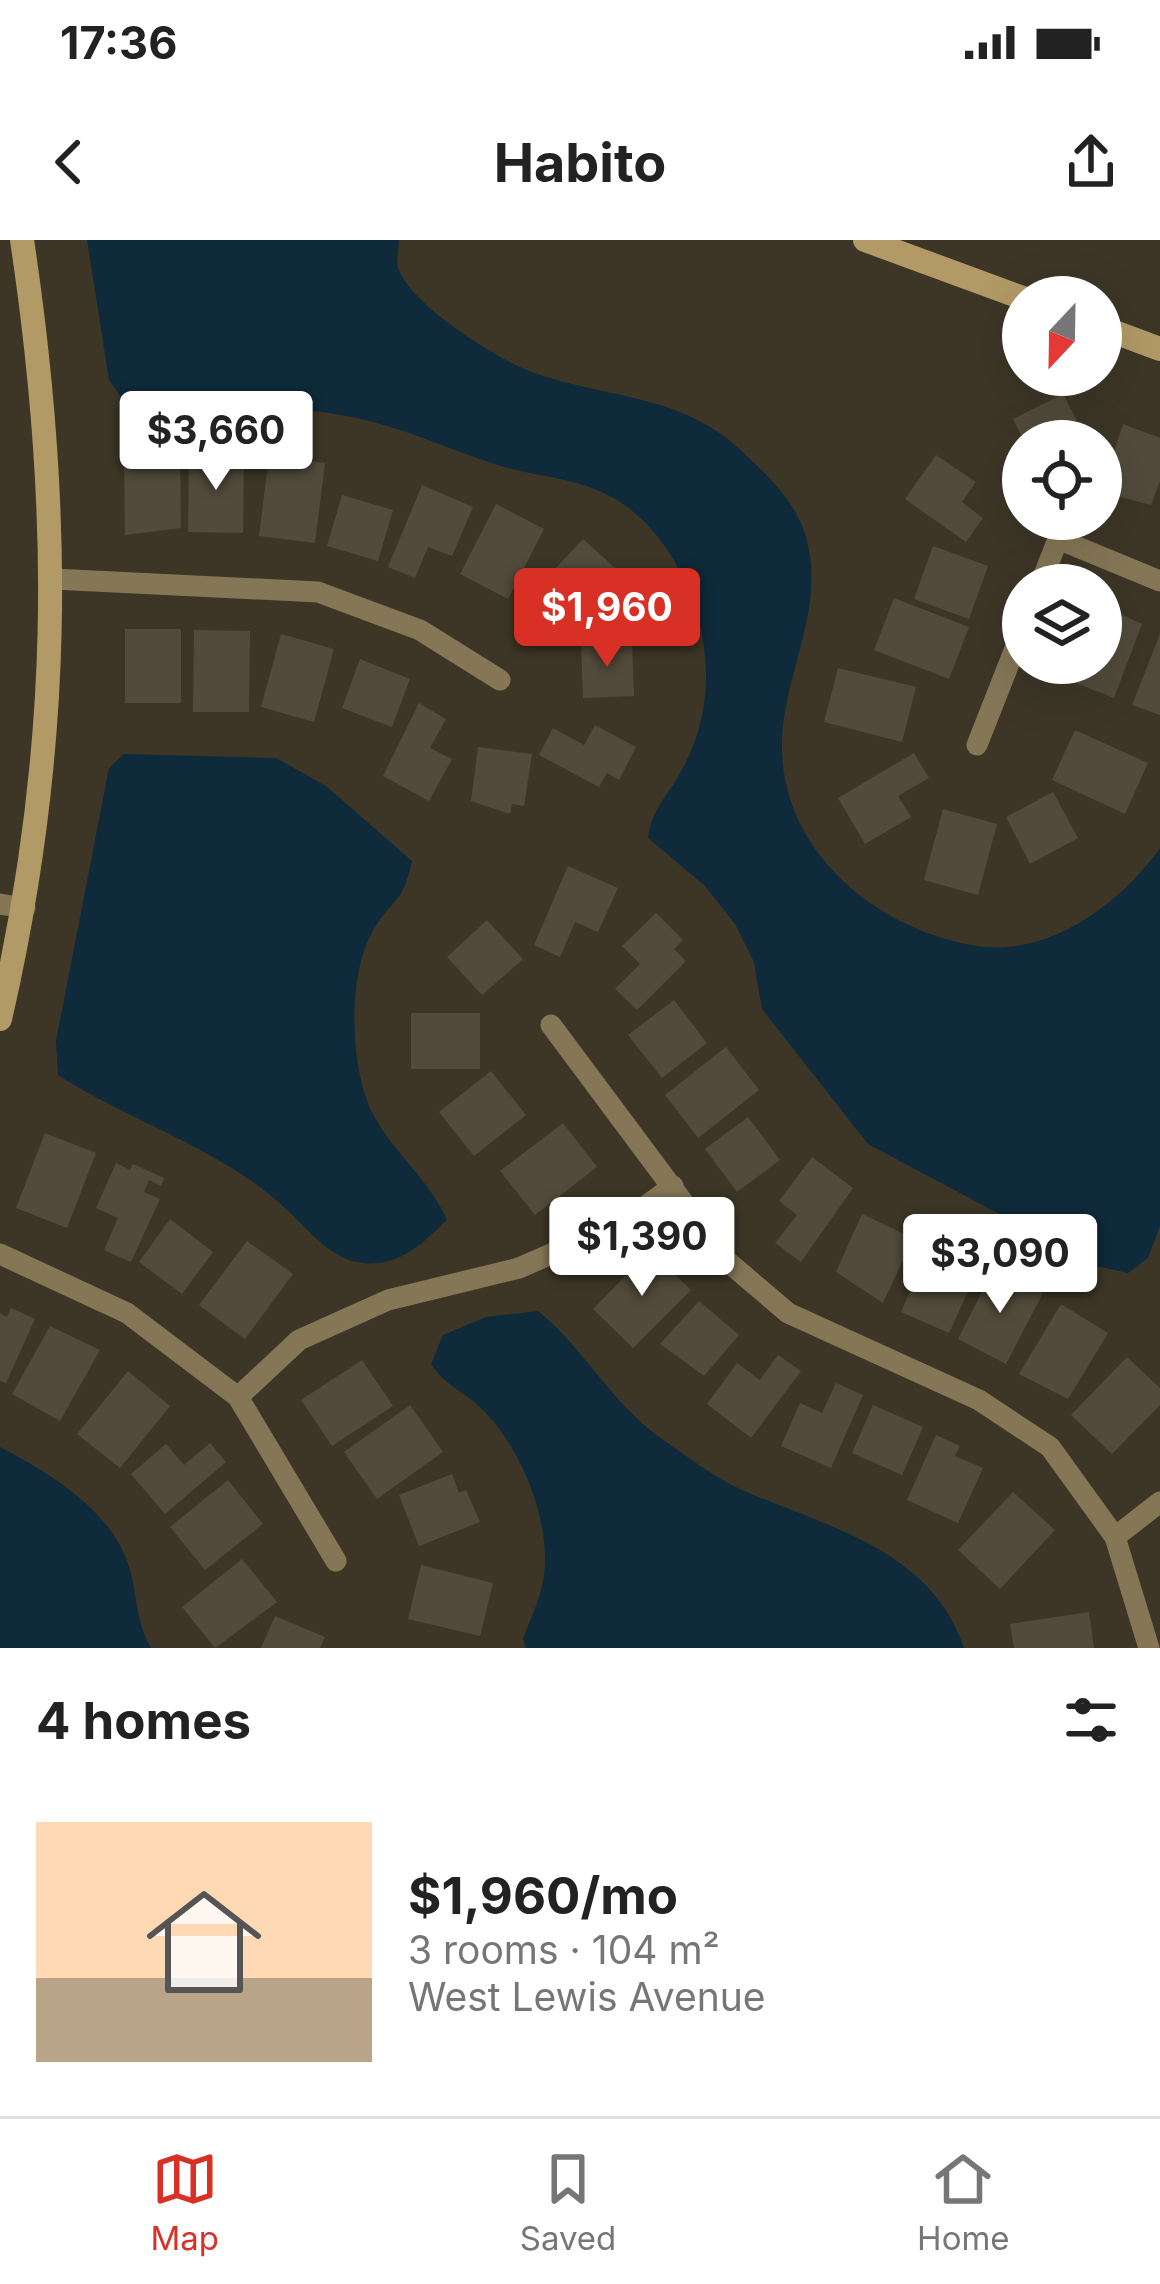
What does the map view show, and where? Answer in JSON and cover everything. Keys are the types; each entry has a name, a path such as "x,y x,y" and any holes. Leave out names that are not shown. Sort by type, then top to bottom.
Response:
{"street":[{"path":"0,1019 13,906 48,739 53,579 45,409 22,240"},
{"path":"865,240 922,250 1002,288"},
{"path":"1122,335 1160,349"},
{"path":"1048,564 1058,538 1120,564"},
{"path":"1122,565 1160,581"},
{"path":"53,579 318,592 421,630 500,680"},
{"path":"977,745 1002,681"},
{"path":"551,1025 727,1261 788,1313 979,1400 1050,1447 1115,1537 1149,1648"},
{"path":"238,1397 299,1340 388,1300 519,1268 623,1222 673,1186"},
{"path":"0,1254 127,1313 238,1397 336,1561"},
{"path":"1115,1537 1160,1502"}],"water":[{"path":"87,240 399,240 397,264 405,282 436,313 477,343 532,372 663,406 712,428 735,445 777,486 794,511 811,563 808,614 782,741 785,781 797,817 816,850 841,879 904,923 977,946 1031,943 1081,922 1104,906 1160,848 1160,1226 1148,1258 1128,1273 1097,1266 868,1144 762,1009 754,962 735,924 705,886 648,838 657,809 693,745 706,678 692,598 649,526 629,508 592,488 505,467 370,421 267,406 124,401 109,380"},
{"path":"124,754 276,758 326,786 412,861 403,891 367,943 354,1018 359,1071 373,1114 447,1220 407,1253 378,1263 338,1255 262,1188 234,1170 58,1075 56,1041 109,768"},
{"path":"538,1311 641,1422 688,1458 731,1485 841,1530 902,1564 948,1614 964,1648 526,1648 523,1639 545,1564 533,1494 500,1430 431,1364 443,1335 486,1317"},
{"path":"0,1447 55,1479 89,1507 117,1540 151,1648 0,1648"}],"building":[{"path":"1064,396 1077,420 1014,420"},
{"path":"1122,427 1160,438 1160,481 1151,505 1122,497"},
{"path":"180,451 181,528 125,535 124,452"},
{"path":"189,453 244,454 243,533 188,532"},
{"path":"936,455 976,482 962,502 983,518 966,542 905,499"},
{"path":"269,456 325,463 315,543 259,536"},
{"path":"422,485 473,507 452,556 428,547 415,578 388,567"},
{"path":"342,495 393,510 378,561 327,546"},
{"path":"496,504 544,529 508,599 460,574"},
{"path":"583,539 625,577 572,634 527,599"},
{"path":"933,546 988,566 969,619 914,599"},
{"path":"894,598 969,627 949,679 874,650"},
{"path":"1122,615 1142,624 1122,677"},
{"path":"125,629 181,629 181,703 125,703"},
{"path":"194,630 250,631 249,712 193,712"},
{"path":"281,634 334,649 314,722 261,707"},
{"path":"1160,634 1160,715 1132,705"},
{"path":"632,643 634,696 583,698 581,644"},
{"path":"360,659 410,679 392,727 342,708"},
{"path":"838,668 916,687 902,742 824,722"},
{"path":"1078,684 1119,684 1114,698"},
{"path":"419,703 446,719 430,748 452,759 429,801 383,776"},
{"path":"595,725 636,747 619,780 607,773 599,787 539,755 553,728 584,745"},
{"path":"1075,730 1148,763 1125,814 1052,780"},
{"path":"478,747 532,754 524,806 512,804 510,814 471,801"},
{"path":"914,753 929,778 898,796 911,817 865,844 838,798"},
{"path":"1053,792 1078,838 1030,864 1006,817"},
{"path":"943,809 997,824 978,895 924,880"},
{"path":"568,866 618,888 598,932 575,922 560,957 534,945"},
{"path":"656,913 683,940 674,949 686,961 637,1010 615,989 640,964 622,946"},
{"path":"487,920 523,959 482,995 447,957"},
{"path":"674,1000 707,1043 662,1078 628,1035"},
{"path":"411,1013 480,1013 480,1069 411,1069"},
{"path":"726,1047 759,1090 698,1138 665,1095"},
{"path":"491,1071 526,1115 474,1156 439,1112"},
{"path":"748,1117 780,1160 737,1192 705,1149"},
{"path":"563,1123 597,1167 535,1215 500,1171"},
{"path":"45,1133 96,1153 67,1228 16,1208"},
{"path":"812,1157 853,1188 801,1262 775,1243 797,1215 779,1201"},
{"path":"116,1163 130,1170 133,1164 164,1178 161,1186 149,1180 144,1192 160,1199 131,1262 104,1250 118,1218 96,1208"},
{"path":"862,1214 913,1238 883,1303 836,1272"},
{"path":"170,1219 213,1252 182,1294 139,1262"},
{"path":"247,1241 293,1274 245,1339 199,1305"},
{"path":"650,1251 691,1290 633,1348 593,1309"},
{"path":"922,1264 971,1285 949,1333 901,1312"},
{"path":"994,1268 1043,1293 1006,1364 958,1339"},
{"path":"699,1301 739,1335 704,1376 660,1344"},
{"path":"1061,1304 1108,1333 1068,1399 1019,1374"},
{"path":"11,1308 35,1319 6,1383 0,1381 0,1313 7,1317"},
{"path":"50,1326 100,1350 60,1421 12,1394"},
{"path":"778,1355 801,1371 751,1438 707,1404 737,1363 760,1380"},
{"path":"1127,1357 1160,1388 1160,1405 1112,1454 1071,1415"},
{"path":"362,1360 393,1406 332,1446 301,1400"},
{"path":"128,1371 170,1406 120,1468 77,1434"},
{"path":"836,1383 863,1395 831,1468 781,1446 800,1403 822,1413"},
{"path":"410,1405 443,1452 377,1499 344,1452"},
{"path":"873,1405 923,1427 902,1475 852,1453"},
{"path":"936,1435 960,1446 955,1456 983,1468 958,1523 907,1500"},
{"path":"210,1443 226,1462 165,1514 131,1474 166,1444 184,1465"},
{"path":"452,1474 459,1493 466,1490 480,1522 419,1546 399,1495"},
{"path":"228,1480 263,1524 205,1570 170,1527"},
{"path":"1013,1492 1055,1530 1000,1589 958,1550"},
{"path":"242,1559 277,1602 215,1648 182,1607"},
{"path":"421,1565 493,1583 480,1636 408,1619"},
{"path":"1089,1612 1094,1648 1014,1648 1010,1624"},
{"path":"275,1616 325,1637 320,1648 261,1648"}]}
